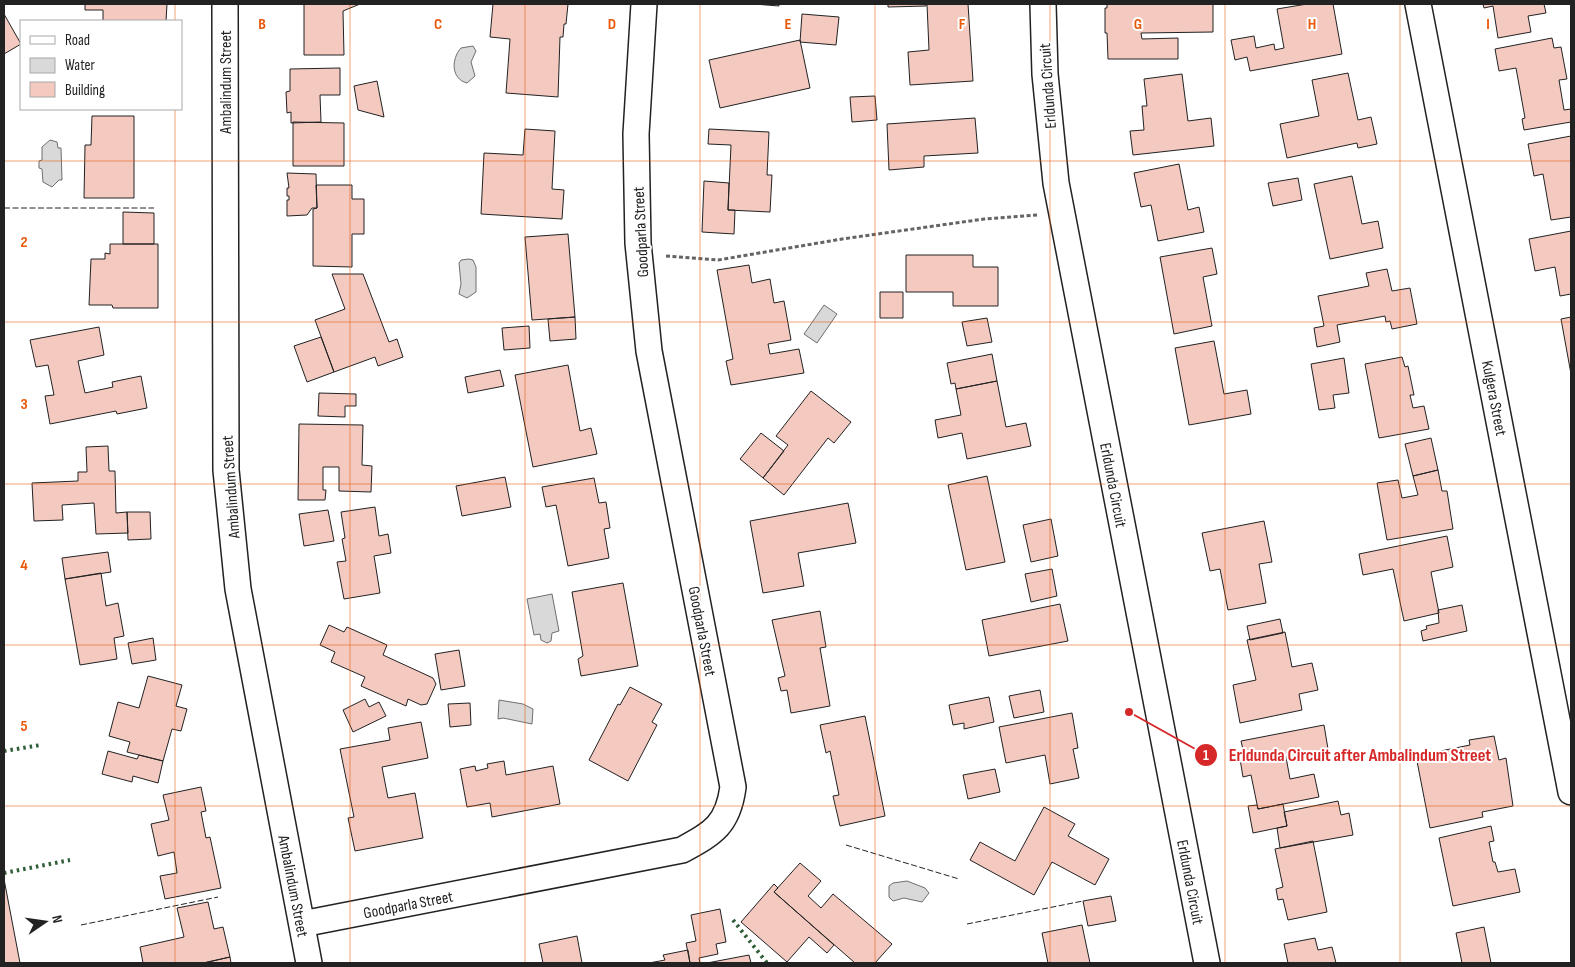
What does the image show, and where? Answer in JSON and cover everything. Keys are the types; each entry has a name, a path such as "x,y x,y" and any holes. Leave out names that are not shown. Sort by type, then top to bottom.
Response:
{"street":[{"name":"Ambalindum Street","path":"225,4 226,470 238,589 309,963"},
{"name":"Goodparla Street","path":"302,924 682,850 713,834 731,807 733,787 649,352 638,243 636,144 644,4"},
{"name":"Erldunda Circuit","path":"1043,4 1044,74 1056,182 1207,963"},
{"name":"Kulgera Street","path":"1418,4 1571,792"}],"water":[{"path":"473,46 476,51 471,62 475,76 467,83 462,81 455,73 454,63 461,48"},
{"path":"50,140 57,142 58,148 61,148 62,180 59,180 52,187 43,182 42,169 39,168 39,161 42,160 42,147"},
{"path":"461,260 473,260 476,267 476,292 467,298 459,294 461,284 459,263"},
{"path":"824,305 837,314 817,343 804,334"},
{"path":"552,594 559,631 552,633 551,641 547,643 541,640 540,634 534,635 527,599"},
{"path":"499,700 523,704 533,709 532,724 503,718 498,719"},
{"path":"907,881 925,888 929,893 922,902 904,898 893,901 889,897 889,886 893,883"}],"building":[{"path":"85,4 167,4 166,20 103,20 103,10 85,10"},
{"path":"304,4 360,4 343,11 344,55 304,55"},
{"path":"493,4 568,4 563,37 560,37 558,97 506,93 510,39 490,37"},
{"path":"754,4 779,4 779,6"},
{"path":"888,4 926,4 926,6 888,7"},
{"path":"927,4 968,4 973,81 910,85 908,52 929,50"},
{"path":"1107,4 1213,4 1213,32 1141,33 1142,39 1178,38 1178,59 1108,59 1107,33 1105,33 1105,8 1107,8"},
{"path":"1307,4 1333,4 1342,54 1250,71 1247,57 1235,60 1231,40 1254,36 1256,48 1274,44 1275,50 1284,48 1277,9"},
{"path":"1483,4 1544,4 1546,13 1528,16 1531,32 1498,38 1493,6 1484,8"},
{"path":"4,14 20,45 4,54"},
{"path":"802,14 839,17 836,45 800,42"},
{"path":"1552,38 1554,48 1561,47 1567,79 1559,80 1564,110 1571,109 1571,122 1524,130 1522,119 1525,118 1516,68 1499,71 1495,49"},
{"path":"800,40 810,88 720,108 709,60"},
{"path":"340,68 340,95 320,95 321,122 291,123 291,112 287,113 286,92 290,91 290,69"},
{"path":"1348,73 1358,120 1371,117 1377,144 1358,148 1357,143 1287,158 1280,124 1319,116 1312,80"},
{"path":"1182,74 1188,121 1211,118 1214,146 1133,155 1130,131 1144,130 1142,106 1147,106 1144,79"},
{"path":"377,81 384,117 358,110 354,86"},
{"path":"875,96 877,120 852,122 850,97"},
{"path":"92,116 134,116 134,198 84,198 85,145 91,145"},
{"path":"975,118 978,153 924,156 924,167 889,170 887,124"},
{"path":"293,122 344,123 344,166 293,166"},
{"path":"525,129 555,131 552,189 564,190 562,219 481,214 484,153 523,155"},
{"path":"709,129 769,132 767,175 772,175 770,212 728,210 731,145 708,144"},
{"path":"1571,136 1571,217 1551,220 1543,174 1534,176 1528,144"},
{"path":"1179,164 1188,210 1199,207 1204,232 1158,241 1151,205 1141,207 1134,173"},
{"path":"287,173 316,174 317,208 312,208 307,215 287,216 287,200 289,200 289,196 287,196 287,188 289,188"},
{"path":"1352,176 1362,224 1378,221 1383,248 1330,259 1314,184"},
{"path":"1298,178 1302,200 1273,206 1268,183"},
{"path":"704,181 729,183 728,210 735,210 734,234 702,232"},
{"path":"316,185 352,185 352,199 364,199 364,234 352,234 352,267 313,266 313,209 317,208"},
{"path":"123,212 154,213 154,244 123,244"},
{"path":"1571,231 1571,294 1560,296 1555,267 1535,271 1529,239"},
{"path":"568,234 575,317 532,320 525,237"},
{"path":"110,244 158,244 158,308 113,308 112,305 89,305 91,259 105,259 105,253 110,254"},
{"path":"1212,248 1217,274 1203,277 1212,326 1174,334 1160,257"},
{"path":"906,255 973,255 973,267 998,267 998,306 953,306 953,292 906,292"},
{"path":"749,265 752,283 770,279 774,303 784,301 791,340 768,344 770,354 799,349 804,373 731,385 726,361 733,359 717,270"},
{"path":"1387,269 1392,291 1410,288 1417,324 1392,329 1390,321 1386,322 1385,316 1337,325 1340,342 1317,347 1314,328 1324,326 1318,296 1369,286 1366,273"},
{"path":"332,274 363,274 389,342 397,339 403,357 378,366 375,357 334,372 315,320 345,309"},
{"path":"880,292 903,292 903,318 880,318"},
{"path":"575,317 576,339 550,341 548,319"},
{"path":"1571,317 1571,374 1561,319"},
{"path":"987,318 992,342 967,346 962,322"},
{"path":"529,326 530,348 504,350 502,328"},
{"path":"99,327 104,355 78,361 85,393 113,387 112,382 141,376 147,408 117,414 116,411 50,424 45,396 54,395 48,365 36,367 30,340"},
{"path":"321,337 334,372 307,382 294,346"},
{"path":"1214,341 1224,394 1247,390 1251,414 1189,425 1175,348"},
{"path":"992,354 997,381 956,389 955,383 951,384 947,363"},
{"path":"1402,357 1405,367 1408,366 1414,395 1410,395 1413,408 1424,406 1429,429 1379,438 1365,364"},
{"path":"1344,358 1349,393 1333,395 1335,408 1319,410 1311,364"},
{"path":"568,365 580,431 591,428 597,454 533,467 515,375"},
{"path":"500,370 504,386 468,393 465,377"},
{"path":"997,381 1006,427 1026,423 1031,446 967,459 962,433 938,438 935,420 961,415 956,389"},
{"path":"811,391 851,422 834,443 828,438 784,495 763,478 788,445 776,436"},
{"path":"319,393 356,394 356,406 345,406 345,417 318,416"},
{"path":"299,424 363,425 362,465 372,466 371,492 339,491 339,467 323,467 323,490 326,490 325,500 298,500"},
{"path":"761,433 784,451 763,478 740,459"},
{"path":"1431,438 1438,470 1413,476 1405,444"},
{"path":"108,446 109,471 115,471 116,513 127,512 128,533 96,534 94,503 62,505 63,520 34,521 32,483 78,481 78,472 87,472 86,447"},
{"path":"1438,470 1442,491 1447,491 1453,529 1387,540 1377,483 1398,480 1402,498 1418,495 1413,476"},
{"path":"987,476 1005,562 966,570 948,485"},
{"path":"505,477 511,507 462,516 456,486"},
{"path":"594,478 599,503 606,502 610,528 604,529 609,558 568,566 556,505 546,507 542,487"},
{"path":"848,503 856,543 798,553 804,586 763,593 750,521"},
{"path":"375,507 379,536 388,534 391,553 374,556 380,593 344,599 337,562 346,561 342,539 345,538 341,512"},
{"path":"328,510 334,541 304,546 299,514"},
{"path":"127,512 150,512 151,539 128,540"},
{"path":"1051,519 1058,556 1031,562 1023,525"},
{"path":"1264,521 1272,562 1259,564 1266,603 1228,610 1220,569 1210,571 1202,533"},
{"path":"1447,536 1453,567 1431,572 1439,613 1404,621 1393,569 1363,575 1359,554"},
{"path":"108,552 111,572 65,579 62,558"},
{"path":"1052,569 1057,596 1031,602 1025,574"},
{"path":"101,573 106,606 118,603 124,636 114,638 117,659 80,665 65,579"},
{"path":"623,583 638,666 581,676 578,659 583,656 572,592"},
{"path":"1060,604 1068,641 989,656 982,620"},
{"path":"1462,605 1467,631 1423,641 1421,631 1427,629 1426,626 1439,623 1438,610"},
{"path":"820,611 826,647 820,648 830,706 791,713 787,690 781,691 778,678 785,676 772,620"},
{"path":"1280,619 1283,633 1250,640 1247,626"},
{"path":"329,625 344,632 347,627 387,645 383,655 433,678 436,684 427,704 421,705 408,699 406,706 361,686 365,677 331,662 335,652 320,645"},
{"path":"1285,632 1292,667 1312,663 1318,690 1299,694 1302,710 1240,723 1233,685 1256,680 1247,640"},
{"path":"153,638 156,660 132,664 128,643"},
{"path":"459,650 465,686 441,690 435,654"},
{"path":"148,676 182,685 176,706 187,709 181,731 172,729 163,761 127,752 130,742 109,736 118,702 139,708"},
{"path":"630,687 662,704 652,722 657,725 628,781 589,760 618,704 620,705"},
{"path":"1040,690 1044,712 1014,718 1009,696"},
{"path":"989,697 994,722 964,729 964,723 953,725 949,705"},
{"path":"365,699 369,707 379,702 386,716 353,732 343,710"},
{"path":"470,703 471,725 450,727 448,704"},
{"path":"1072,713 1078,748 1073,749 1079,778 1050,784 1045,755 1006,763 999,727"},
{"path":"865,716 885,816 840,826 833,796 839,795 830,751 826,753 820,725"},
{"path":"421,722 428,758 382,767 388,798 415,793 423,838 355,851 348,818 354,817 340,749 390,740 388,728"},
{"path":"1324,725 1328,749 1286,757 1290,779 1314,774 1319,797 1258,809 1251,775 1243,777 1240,759 1245,758 1241,741"},
{"path":"1494,736 1499,760 1506,758 1513,806 1482,812 1483,817 1430,828 1416,756 1470,745 1469,740"},
{"path":"108,751 137,759 139,755 163,761 158,783 133,776 132,782 102,774"},
{"path":"504,761 506,775 553,766 560,804 492,817 490,803 467,807 460,769 475,766 476,771 488,768 487,764"},
{"path":"995,769 1000,792 968,799 963,775"},
{"path":"201,787 206,811 201,812 206,838 210,837 221,888 165,899 160,876 177,873 174,852 158,856 151,824 169,820 163,795"},
{"path":"1338,801 1341,815 1349,813 1353,835 1280,848 1277,828 1287,826 1284,812"},
{"path":"1283,804 1287,826 1253,833 1248,806 1257,805 1258,809"},
{"path":"1044,807 1075,824 1068,836 1109,859 1095,885 1052,862 1034,895 970,860 980,842 1015,861"},
{"path":"1491,826 1494,841 1489,842 1493,862 1495,862 1498,872 1515,869 1520,892 1453,906 1439,838"},
{"path":"1313,841 1327,912 1288,920 1283,899 1278,900 1276,889 1283,887 1275,849"},
{"path":"800,863 821,881 808,896 821,908 833,894 892,944 875,963 855,963 774,892"},
{"path":"4,879 20,963 4,963"},
{"path":"774,884 778,888 774,892 834,945 827,953 809,937 787,962 741,922"},
{"path":"1111,896 1116,921 1088,926 1083,901"},
{"path":"208,902 214,929 223,927 230,957 203,963 143,963 140,947 184,937 177,908"},
{"path":"720,909 726,942 716,944 718,954 699,958 700,963 690,963 686,943 696,941 691,915"},
{"path":"1082,925 1090,963 1048,963 1042,933"},
{"path":"1484,927 1491,963 1462,963 1456,933"},
{"path":"577,936 582,963 543,963 539,944"},
{"path":"1315,938 1318,950 1332,947 1336,963 1288,963 1284,944"},
{"path":"688,950 690,963 649,963 665,960 663,955"},
{"path":"749,955 751,963 707,963"},
{"path":"230,957 231,963 204,963"}],"hedge":[{"path":"4,751 41,745"},
{"path":"4,873 70,860"},
{"path":"733,920 767,963"}],"fence":[{"path":"4,208 154,208"},
{"path":"846,845 959,879"},
{"path":"81,925 218,897"},
{"path":"967,924 1083,901"}],"place":[{"name":"Erldunda Circuit after Ambalindum Street","path":"1129,712"}]}
